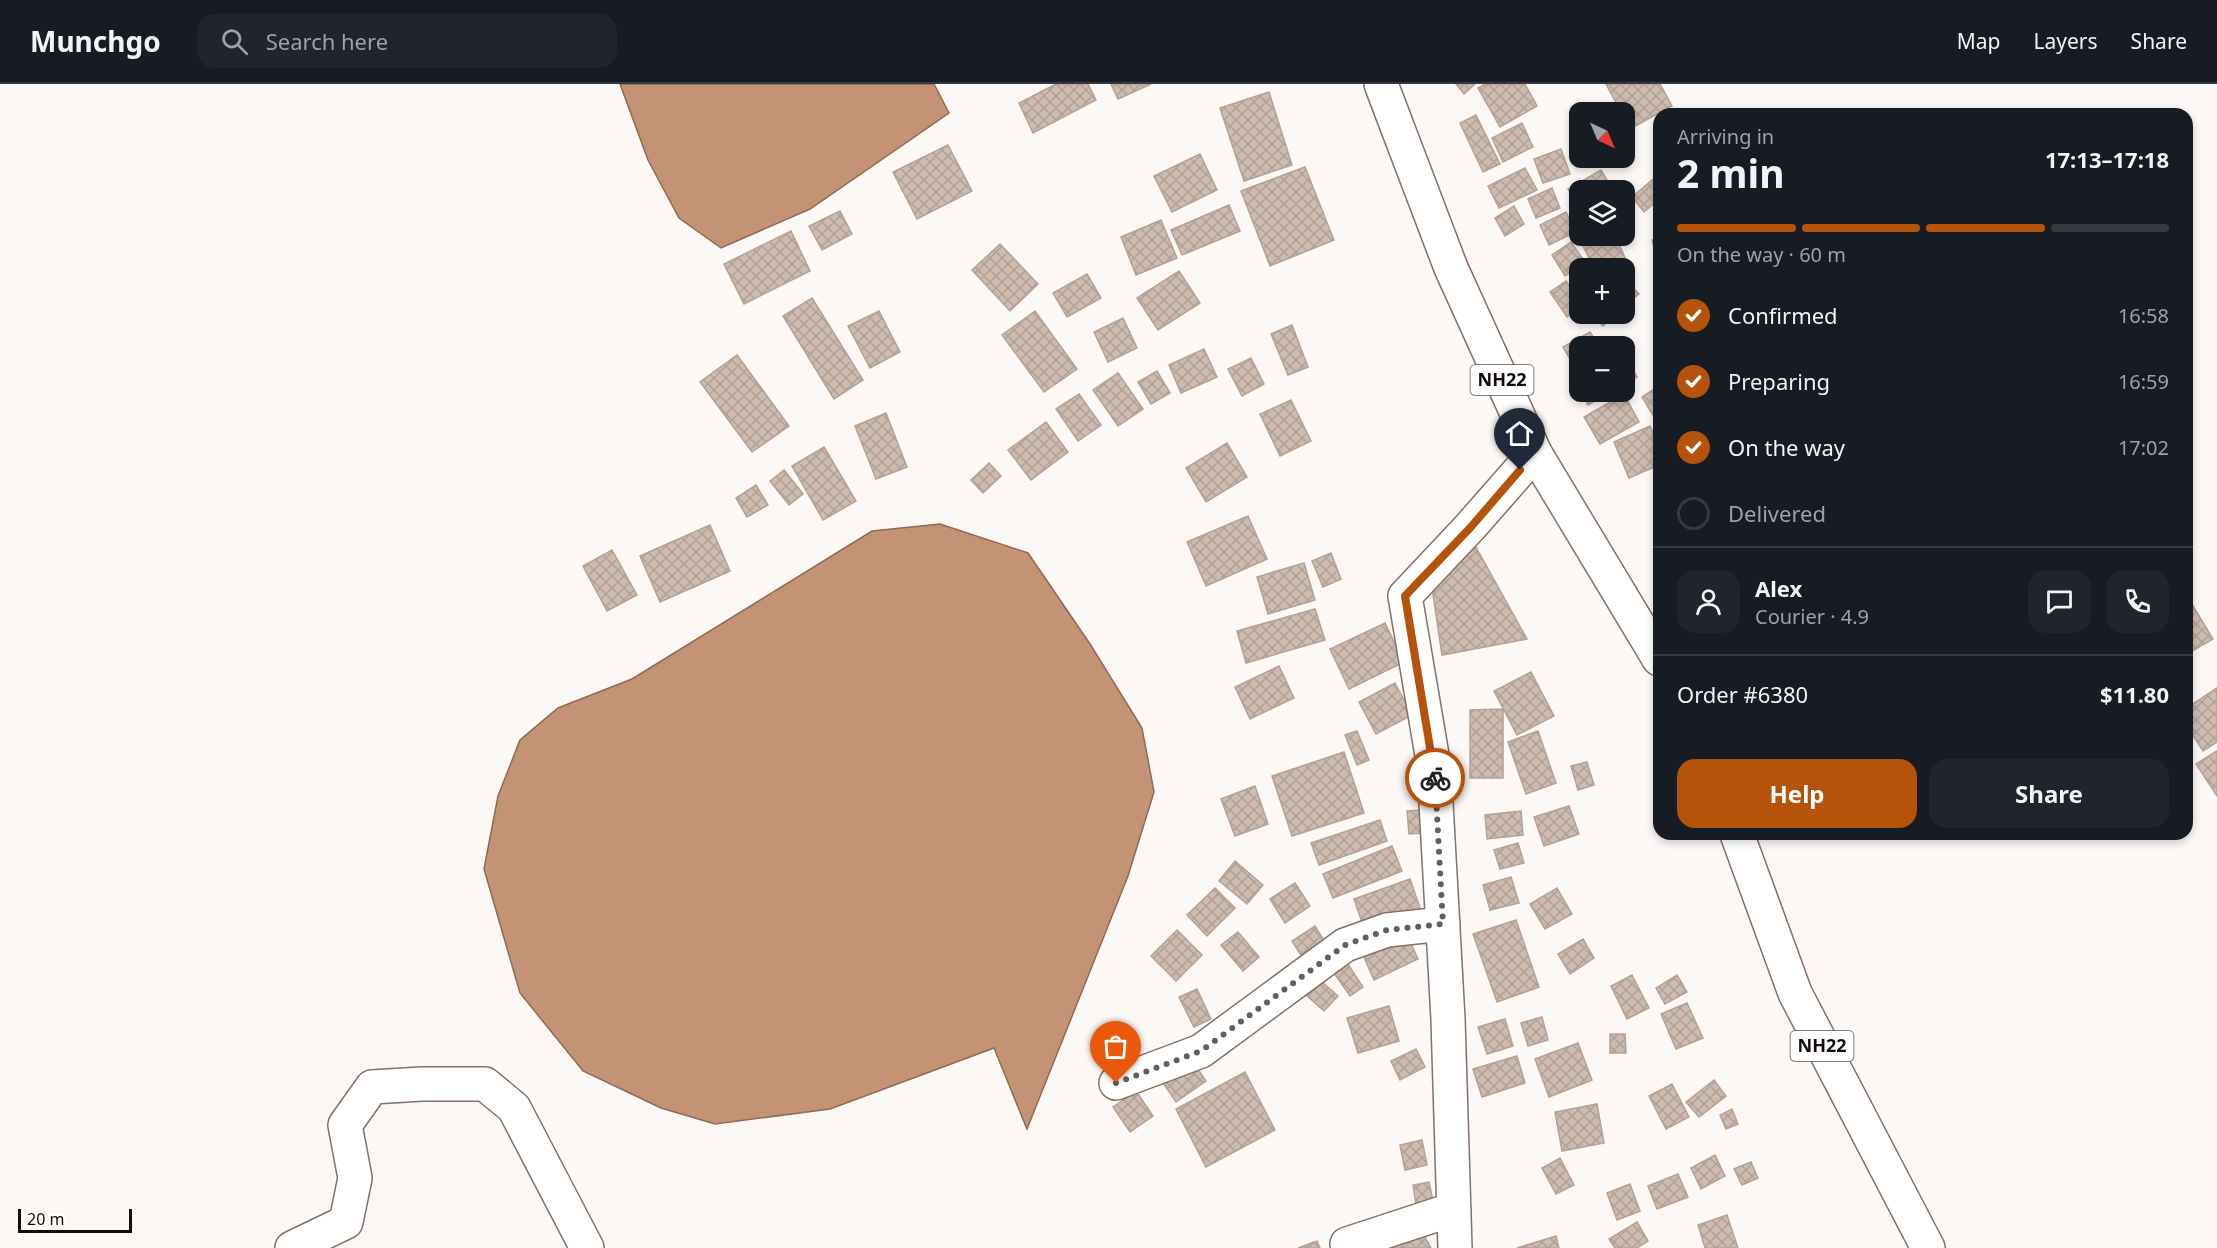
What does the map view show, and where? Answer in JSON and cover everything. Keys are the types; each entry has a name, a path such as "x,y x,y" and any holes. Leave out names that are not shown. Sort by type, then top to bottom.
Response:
{"street":[{"name":"NH22","path":"1381,84 1450,268 1535,453 1653,649"},
{"path":"1455,1248 1443,924 1434,767 1405,596 1470,528 1535,453"},
{"name":"NH22","path":"1739,840 1795,993 1928,1248"},
{"path":"1116,1083 1201,1051 1345,945 1387,930 1443,924"},
{"path":"292,1248 346,1222 355,1178 345,1125 372,1087 485,1084 514,1108 587,1248"},
{"path":"1347,1244 1454,1209"}],"shaded area":[{"path":"620,84 934,84 949,113 810,209 721,248 679,218 648,160"},
{"path":"940,524 1028,553 1090,644 1142,728 1154,792 1128,876 1027,1129 994,1048 830,1109 715,1124 661,1108 583,1071 520,993 484,869 498,796 520,740 558,708 632,679 872,531"}],"building":[{"path":"1056,84 1088,84 1096,100 1033,133 1019,103"},
{"path":"1111,84 1151,84 1118,99"},
{"path":"1456,84 1475,84 1464,94"},
{"path":"1485,84 1525,84 1537,106 1500,127 1478,88"},
{"path":"1606,84 1660,84 1672,106 1653,108 1653,116 1635,126 1635,102 1616,102"},
{"path":"1269,92 1292,165 1244,181 1220,108"},
{"path":"1476,115 1500,164 1483,172 1460,123"},
{"path":"1522,123 1533,147 1503,162 1492,138"},
{"path":"948,145 972,191 917,219 893,172"},
{"path":"1561,149 1570,174 1543,183 1534,159"},
{"path":"1200,154 1217,190 1172,212 1154,176"},
{"path":"1305,167 1334,240 1270,266 1241,191"},
{"path":"1525,168 1537,190 1499,208 1488,186"},
{"path":"1601,170 1607,180 1584,180"},
{"path":"1653,179 1653,204 1644,212 1635,201 1635,194"},
{"path":"1552,188 1560,208 1536,218 1528,199"},
{"path":"1229,205 1240,231 1182,255 1171,230"},
{"path":"1514,206 1524,224 1505,236 1495,218"},
{"path":"840,211 852,234 822,250 809,226"},
{"path":"1566,212 1569,218 1569,235 1549,245 1540,225"},
{"path":"1161,220 1177,258 1136,275 1121,237"},
{"path":"791,231 810,271 744,304 724,264"},
{"path":"1569,243 1569,246 1574,246 1582,258 1569,258 1569,273 1565,276 1552,255"},
{"path":"1000,244 1038,284 1010,311 972,270"},
{"path":"1583,246 1620,246 1625,258 1589,258"},
{"path":"1179,271 1200,303 1158,330 1137,298"},
{"path":"1087,274 1101,298 1067,317 1053,293"},
{"path":"1566,281 1569,286 1569,316 1567,317 1550,292"},
{"path":"812,298 863,380 834,399 783,316"},
{"path":"879,311 900,352 870,368 848,326"},
{"path":"1035,311 1077,369 1044,392 1002,335"},
{"path":"1123,318 1137,348 1108,362 1094,332"},
{"path":"1292,325 1308,367 1288,375 1271,334"},
{"path":"1569,344 1569,357 1563,347"},
{"path":"1204,349 1217,377 1181,393 1169,365"},
{"path":"737,355 789,426 752,452 700,382"},
{"path":"1251,358 1264,384 1242,396 1228,369"},
{"path":"1157,371 1170,393 1151,404 1138,382"},
{"path":"1118,373 1143,409 1118,426 1093,390"},
{"path":"1653,390 1653,415 1642,397"},
{"path":"1079,394 1101,425 1078,441 1056,409"},
{"path":"1291,400 1311,441 1280,456 1260,414"},
{"path":"1610,402 1628,402 1639,422 1600,444 1584,417"},
{"path":"886,413 907,467 876,479 855,426"},
{"path":"1046,422 1068,452 1031,480 1008,450"},
{"path":"1650,426 1653,433 1653,468 1629,478 1614,442"},
{"path":"1227,443 1247,477 1206,502 1186,468"},
{"path":"824,447 856,501 823,520 792,466"},
{"path":"989,463 1001,476 983,493 971,480"},
{"path":"784,470 803,494 789,505 770,481"},
{"path":"756,485 768,505 747,517 736,498"},
{"path":"1248,516 1267,559 1206,586 1187,542"},
{"path":"710,525 730,571 660,602 640,556"},
{"path":"1476,547 1527,639 1442,655 1431,581"},
{"path":"612,550 637,595 607,611 583,566"},
{"path":"1331,553 1341,579 1323,587 1312,561"},
{"path":"1304,563 1315,600 1268,614 1257,577"},
{"path":"2193,606 2213,639 2193,651"},
{"path":"1315,609 1325,640 1246,663 1237,631"},
{"path":"1385,623 1404,662 1349,689 1330,649"},
{"path":"1279,666 1294,698 1250,719 1235,687"},
{"path":"1531,672 1554,716 1517,735 1494,691"},
{"path":"1395,683 1412,715 1376,734 1359,702"},
{"path":"2217,688 2217,742 2203,751 2193,735 2193,704"},
{"path":"1503,709 1503,778 1470,778 1470,710"},
{"path":"1357,731 1369,760 1357,765 1345,735"},
{"path":"1538,731 1556,783 1526,794 1508,742"},
{"path":"2217,751 2217,796 2196,764"},
{"path":"1344,752 1364,813 1292,836 1272,776"},
{"path":"1587,762 1594,785 1578,790 1571,766"},
{"path":"1255,786 1268,824 1235,836 1221,799"},
{"path":"1569,806 1579,834 1544,846 1534,817"},
{"path":"1423,810 1425,833 1409,834 1407,811"},
{"path":"1521,811 1523,835 1487,839 1485,815"},
{"path":"1380,820 1387,841 1319,865 1311,843"},
{"path":"1518,843 1524,863 1500,869 1494,850"},
{"path":"1392,846 1402,871 1333,898 1323,874"},
{"path":"1235,861 1263,885 1247,904 1219,881"},
{"path":"1511,877 1519,903 1490,910 1483,885"},
{"path":"1410,879 1420,908 1364,928 1354,899"},
{"path":"1295,883 1310,906 1285,923 1270,899"},
{"path":"1215,888 1235,908 1207,936 1187,915"},
{"path":"1557,888 1572,914 1545,929 1530,904"},
{"path":"1516,920 1539,987 1497,1002 1473,934"},
{"path":"1315,926 1328,947 1305,962 1292,941"},
{"path":"1177,930 1202,955 1176,981 1151,956"},
{"path":"1238,932 1259,957 1243,971 1221,945"},
{"path":"1407,935 1418,959 1374,980 1363,955"},
{"path":"1583,939 1594,958 1570,974 1558,954"},
{"path":"1343,957 1363,987 1350,996 1329,966"},
{"path":"1632,975 1649,1008 1627,1019 1611,986"},
{"path":"1677,975 1687,992 1665,1004 1656,988"},
{"path":"1320,980 1338,996 1324,1011 1307,996"},
{"path":"1197,989 1211,1019 1194,1027 1179,997"},
{"path":"1687,1003 1703,1038 1676,1049 1661,1014"},
{"path":"1389,1006 1399,1041 1358,1053 1347,1018"},
{"path":"1542,1017 1548,1040 1528,1046 1521,1023"},
{"path":"1505,1019 1513,1046 1487,1054 1478,1027"},
{"path":"1610,1034 1625,1034 1626,1053 1610,1053"},
{"path":"1578,1043 1592,1080 1549,1097 1535,1059"},
{"path":"1416,1049 1425,1067 1400,1080 1391,1061"},
{"path":"1517,1056 1525,1083 1482,1097 1473,1069"},
{"path":"1191,1059 1206,1081 1176,1102 1161,1080"},
{"path":"1245,1072 1275,1130 1206,1167 1176,1109"},
{"path":"1714,1080 1726,1096 1699,1117 1686,1102"},
{"path":"1672,1084 1689,1117 1666,1129 1649,1096"},
{"path":"1136,1091 1153,1116 1130,1132 1113,1107"},
{"path":"1597,1104 1604,1143 1562,1151 1555,1112"},
{"path":"1732,1109 1738,1124 1726,1129 1720,1115"},
{"path":"1422,1140 1427,1165 1405,1170 1400,1145"},
{"path":"1715,1155 1725,1176 1701,1189 1691,1168"},
{"path":"1560,1158 1574,1185 1556,1194 1542,1168"},
{"path":"1751,1162 1758,1178 1742,1185 1734,1169"},
{"path":"1678,1174 1688,1197 1657,1209 1648,1186"},
{"path":"1429,1182 1433,1201 1416,1204 1413,1185"},
{"path":"1630,1184 1640,1211 1617,1220 1607,1193"},
{"path":"1727,1215 1738,1248 1705,1248 1698,1225"},
{"path":"1637,1222 1648,1241 1637,1248 1615,1248 1609,1239"},
{"path":"1420,1228 1431,1248 1386,1248"},
{"path":"1556,1236 1559,1248 1517,1248"},
{"path":"1317,1241 1320,1248 1298,1248"}],"way so far":[{"path":"1116,1083 1201,1051 1345,945 1387,930 1443,924 1435,778"}],"route":[{"path":"1435,778 1405,596 1470,528 1520,470"}]}
